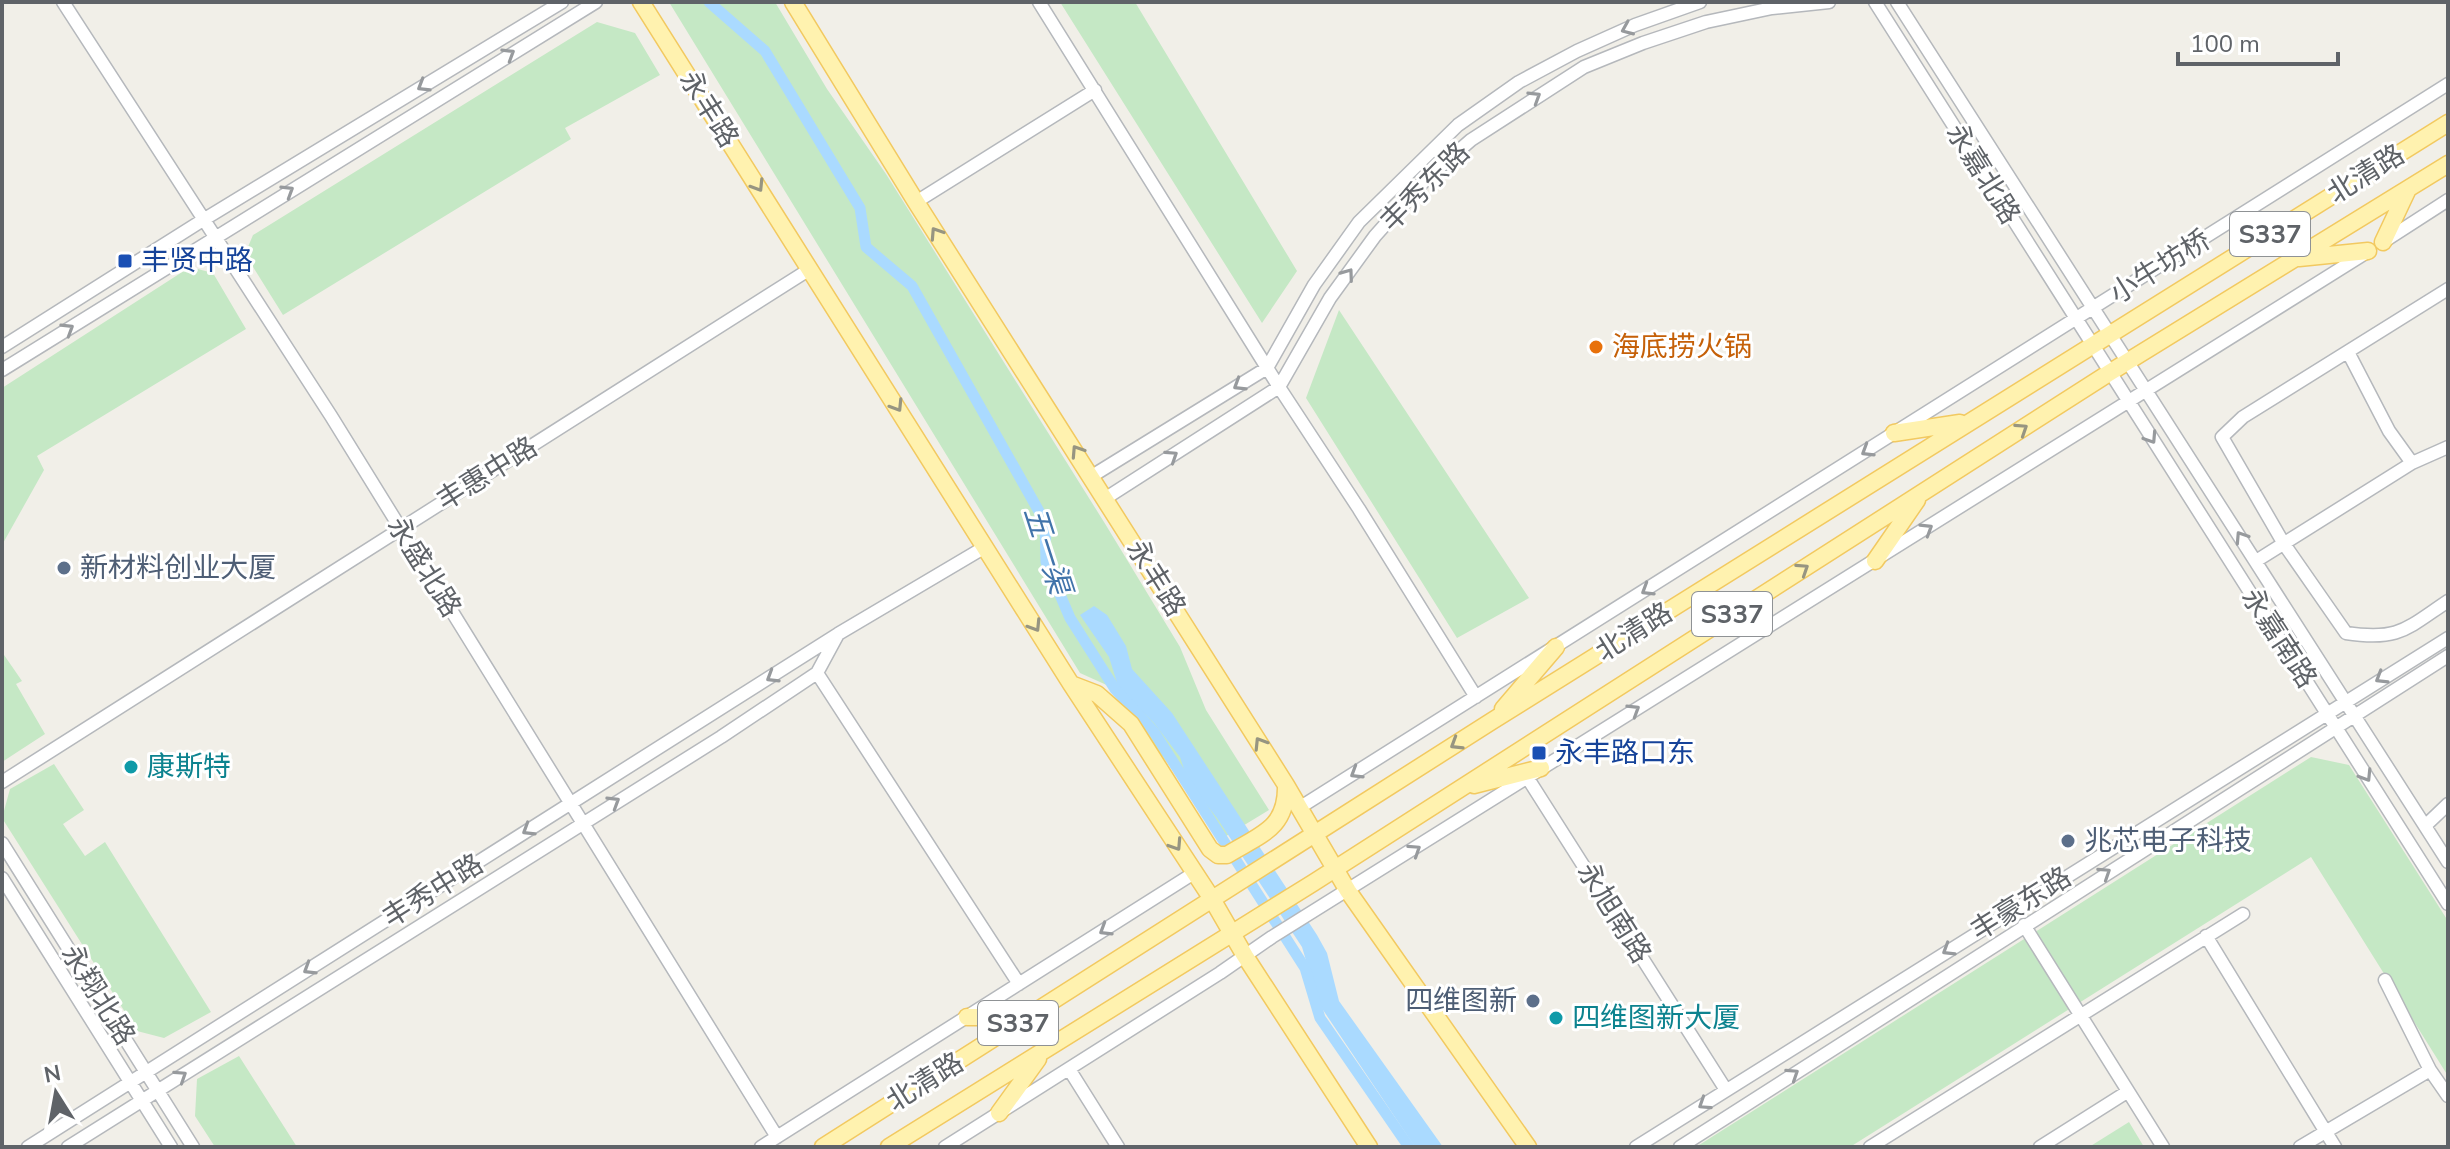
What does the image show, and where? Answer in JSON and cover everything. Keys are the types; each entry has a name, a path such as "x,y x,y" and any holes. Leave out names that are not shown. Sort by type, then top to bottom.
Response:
{"main road":[{"name":"永丰路","path":"641,2 1071,684 1369,1147"},
{"name":"永丰路","path":"793,2 916,202 1286,785 1348,891 1528,1147"},
{"name":"北清路","path":"823,1147 1492,721 2448,123"},
{"name":"北清路","path":"889,1147 1313,883 2128,361 2448,164"},
{"path":"2293,259 2376,246 2409,188"},
{"path":"1894,433 1970,422"},
{"path":"1875,561 1922,493"},
{"path":"1492,721 1556,647"},
{"path":"1071,684 1097,694 1131,724 1210,849 1218,855 1227,855 1282,817 1287,804 1286,785"},
{"path":"1461,788 1541,768"},
{"path":"967,1017 1028,1016"},
{"path":"999,1113 1045,1050"}],"street":[{"name":"永盛北路","path":"63,2 401,530 777,1137"},
{"path":"2,347 203,220 562,2"},
{"path":"2,370 596,2"},
{"path":"1039,2 1476,697"},
{"name":"丰秀东路","path":"1092,476 1267,368 1314,285 1359,222 1458,125 1519,82 1577,51 1635,25 1700,2"},
{"name":"丰秀东路","path":"1106,498 1279,387 1330,298 1375,236 1425,180 1471,140 1584,67 1643,43 1706,22 1772,8 1829,2"},
{"name":"永嘉北路","path":"1875,2 2109,373"},
{"name":"永嘉北路","path":"1897,2 2128,361"},
{"name":"小牛坊桥","path":"2075,320 2448,84"},
{"path":"916,202 1095,90"},
{"path":"945,1147 1272,937 2448,200"},
{"name":"丰惠中路","path":"2,782 810,269"},
{"path":"2448,289 2243,417 2222,437 2284,544 2346,633 2376,638 2402,632 2448,601"},
{"name":"北清路","path":"1299,808 2075,320"},
{"path":"2348,352 2389,431 2412,463"},
{"name":"永嘉南路","path":"2128,361 2448,862"},
{"name":"永嘉南路","path":"2109,373 2448,904"},
{"path":"2256,561 2412,463 2448,447 2448,455"},
{"name":"丰秀中路","path":"28,1147 838,634 985,547"},
{"name":"丰秀中路","path":"68,1147 721,737 817,673 838,634"},
{"name":"丰豪东路","path":"1636,1147 2448,638"},
{"name":"丰豪东路","path":"1680,1147 2448,656"},
{"path":"817,673 1019,984"},
{"name":"永旭南路","path":"1527,777 1726,1090"},
{"path":"2425,826 2448,804"},
{"name":"永翔北路","path":"2,843 193,1147"},
{"name":"北清路","path":"761,1147 1194,873"},
{"name":"永翔北路","path":"2,878 171,1147"},
{"path":"1870,1147 2243,914"},
{"path":"2024,925 2163,1147"},
{"path":"2206,936 2335,1147"},
{"path":"2385,980 2430,1070 2448,1096"},
{"path":"1069,1069 1118,1147"},
{"path":"2300,1147 2430,1070"},
{"path":"2040,1147 2127,1092"}],"green space":[{"path":"669,2 775,2 827,89 886,174 1104,522 1180,647 1206,710 1269,810 1223,838 1111,687 1080,673"},
{"path":"1060,2 1135,2 1297,271 1262,323"},
{"path":"597,22 635,33 660,75 565,128 571,139 283,315 245,254 253,235"},
{"path":"190,267 213,273 246,329 37,456 44,470 2,545 2,388"},
{"path":"1339,310 1529,598 1457,638 1306,398"},
{"path":"2,652 22,681 16,684 45,734 2,762"},
{"path":"2311,757 2349,765 2448,921 2448,1076 2311,857 1850,1147 1696,1147"},
{"path":"54,764 84,810 63,824 85,856 105,842 211,1012 164,1038 137,1031 2,818 10,789"},
{"path":"239,1056 297,1147 215,1147 195,1116 197,1079"},
{"path":"2129,1122 2144,1147 2089,1147"}],"water":[{"path":"1094,606 1107,615 1126,646 1132,669 1172,713 1317,935 1327,953 1339,1001 1443,1147 1415,1147 1319,1004 1302,947 1217,818 1188,781 1180,757 1154,723 1119,689 1109,657 1080,615"}],"waterway":[{"name":"五一渠","path":"709,2 765,51 860,208 866,247 912,286 1045,522 1046,562 1070,618 1115,689 1154,732 1305,968 1320,1018 1409,1147"}],"place":[{"name":"丰贤中路","path":"125,261"},
{"name":"海底捞火锅","path":"1596,347"},
{"name":"新材料创业大厦","path":"64,568"},
{"name":"永丰路口东","path":"1539,753"},
{"name":"康斯特","path":"131,767"},
{"name":"兆芯电子科技","path":"2068,841"},
{"name":"四维图新","path":"1533,1001"},
{"name":"四维图新大厦","path":"1556,1018"}]}
